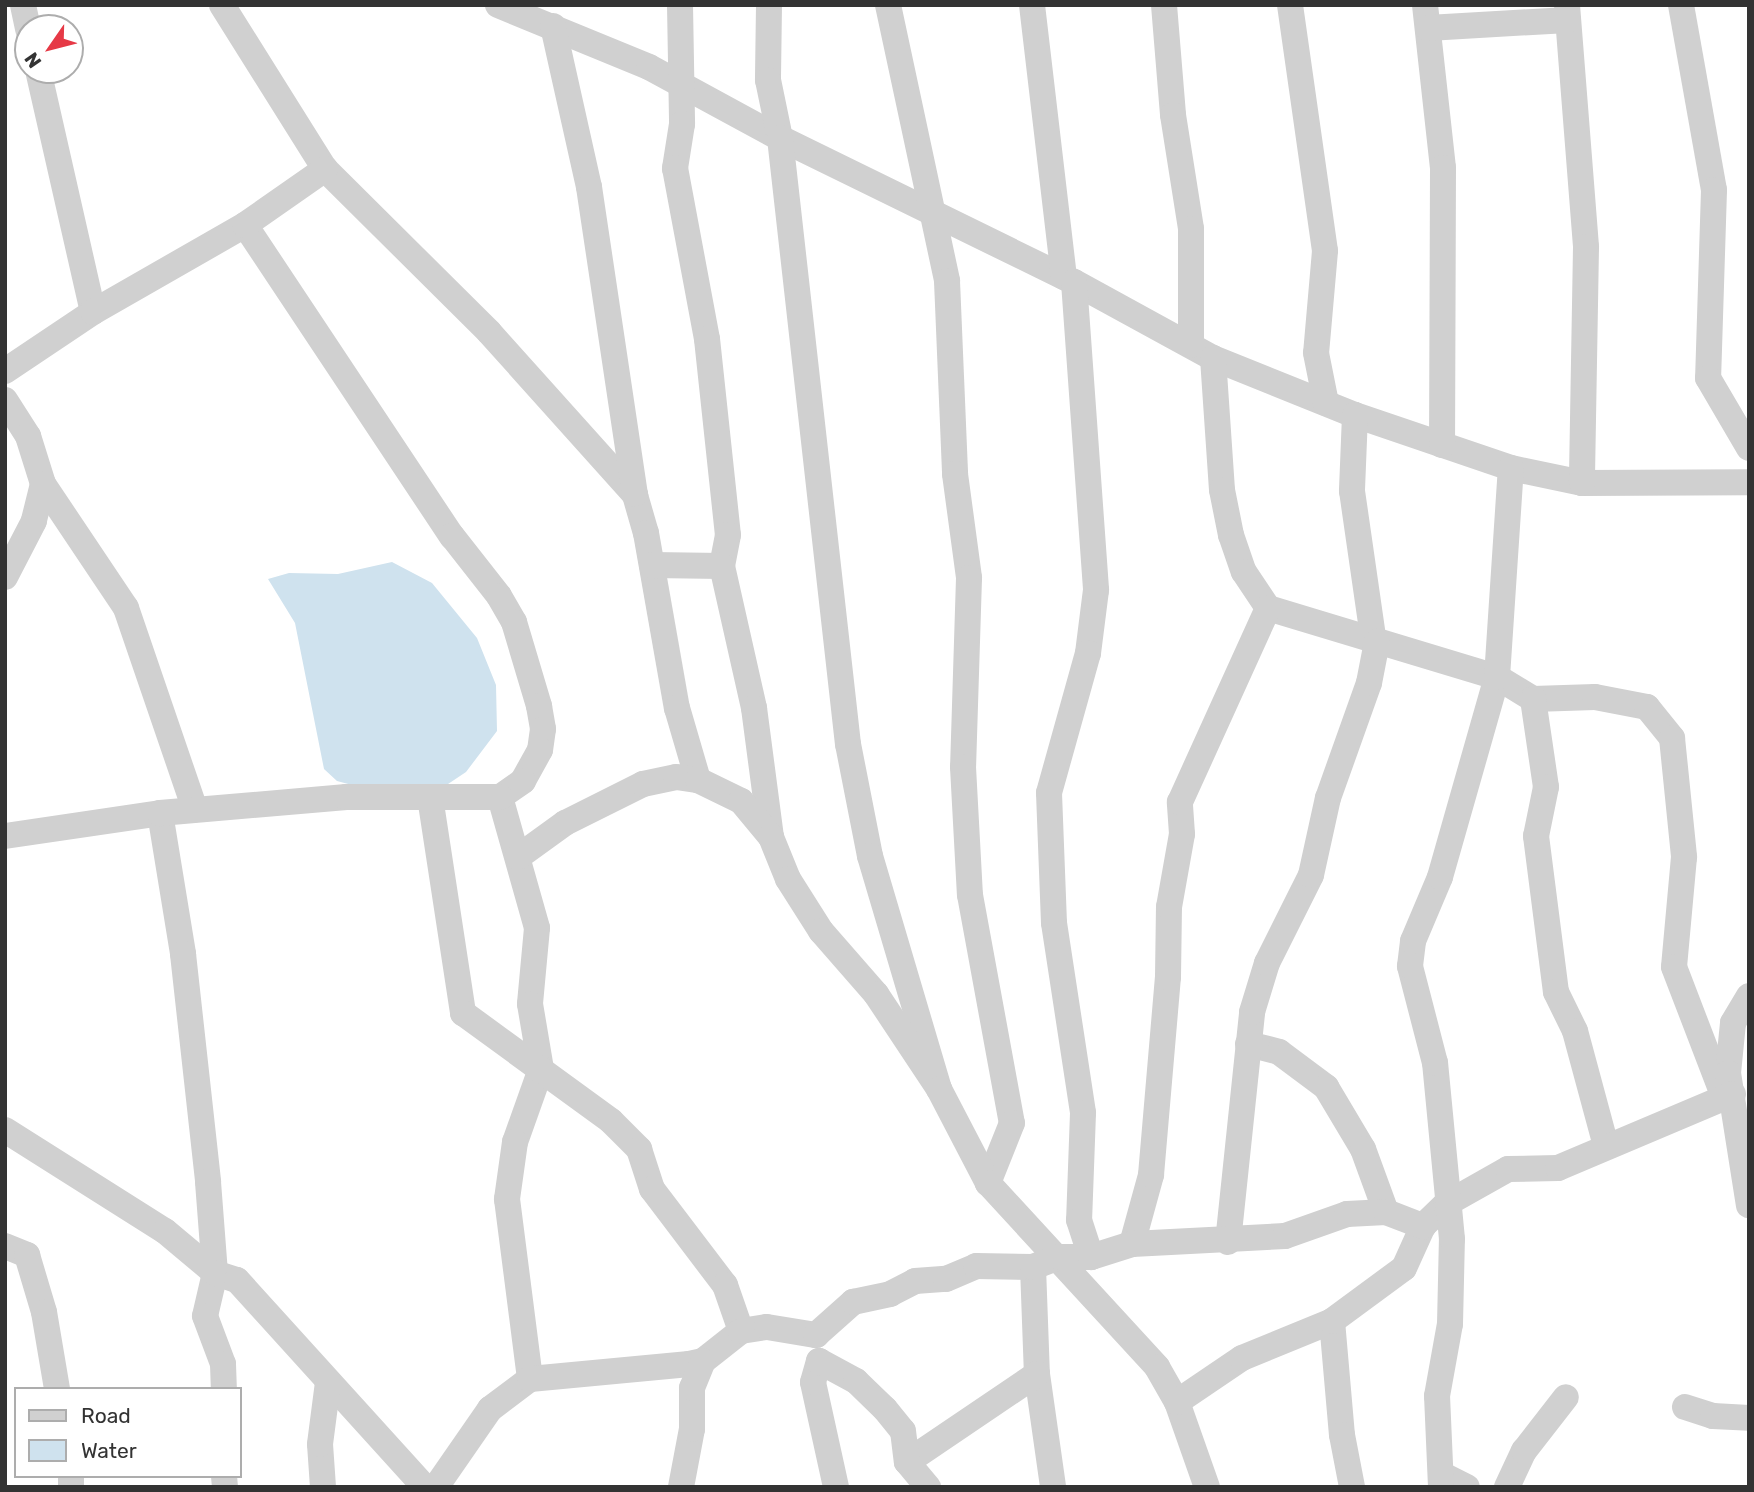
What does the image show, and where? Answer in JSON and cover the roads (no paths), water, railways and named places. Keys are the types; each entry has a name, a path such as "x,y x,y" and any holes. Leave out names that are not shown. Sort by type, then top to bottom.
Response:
{"street":[{"path":"222,5 325,169 489,332 635,495"},
{"path":"498,5 553,26 680,83 780,138 1069,279 1202,352 1355,415 1511,468 1582,483 1749,482"},
{"path":"680,5 682,124 675,168 708,338 728,535 722,566 754,708 771,837 788,879 821,931 876,994 939,1089 989,1183 1137,1342 1177,1402 1207,1487"},
{"path":"769,5 768,80 780,138 849,744 870,856 939,1089"},
{"path":"888,5 947,281 955,474 969,578 963,767 970,895 1012,1123 989,1183"},
{"path":"1032,5 1069,279 1096,590 1088,653 1049,793 1054,923 1083,1113 1079,1220 1091,1257"},
{"path":"1164,5 1173,115 1191,229 1202,352 1222,490 1231,535 1244,572 1268,608 1376,643 1497,677 1533,699 1595,697 1647,707 1672,738 1684,857 1674,967 1729,1095"},
{"path":"1290,5 1325,251 1316,352 1326,403"},
{"path":"1681,5 1714,190 1708,378 1749,448"},
{"path":"1442,445 1443,168 1426,17 1567,12 1586,247 1582,483"},
{"path":"553,26 589,187 635,495 652,565 677,708 698,780"},
{"path":"40,84 93,312"},
{"path":"5,371 93,312 244,225 325,169"},
{"path":"5,836 160,813 346,797 500,797 523,781 540,750 543,729 514,622 244,225"},
{"path":"5,400 28,436 43,484 126,608 195,810"},
{"path":"1228,1242 1248,1044 1267,963 1311,875 1328,798 1369,683 1376,643 1352,491 1355,415"},
{"path":"1467,1487 1441,1480 1437,1396 1452,1282 1452,1239 1446,1204 1446,1138 1435,1063 1410,965 1413,941 1440,877 1497,677 1511,468"},
{"path":"5,577 34,521 43,484"},
{"path":"652,565 722,566"},
{"path":"1132,1244 1151,1175 1168,977 1168,907 1182,834 1180,802 1268,608"},
{"path":"1533,699 1546,787 1536,836 1556,992 1575,1031 1606,1146"},
{"path":"518,858 565,823 643,784 676,777 698,780 741,801 771,837"},
{"path":"430,797 463,1013 611,1121 639,1149 652,1189 724,1285 741,1331"},
{"path":"500,797 537,929 530,1004 541,1069 515,1142 507,1199 530,1379"},
{"path":"160,813 183,954 215,1273 205,1316 223,1364 224,1387"},
{"path":"1749,996 1733,1023 1728,1073 1729,1095 1749,1205"},
{"path":"1248,1044 1279,1052 1326,1087 1363,1149 1386,1212"},
{"path":"1177,1402 1242,1358 1332,1321 1404,1268 1423,1226 1446,1204 1508,1169 1558,1168 1729,1095"},
{"path":"5,1130 165,1231 215,1273 237,1280 265,1307 328,1382 368,1419 425,1487"},
{"path":"817,1335 853,1302 890,1294 915,1281 946,1279 976,1266 1033,1267 1059,1257 1091,1257 1132,1244 1228,1242 1285,1236 1347,1214 1386,1212 1423,1226"},
{"path":"5,1246 27,1255 44,1312 57,1387"},
{"path":"1033,1267 1037,1374 1053,1487"},
{"path":"1332,1321 1342,1435 1352,1487"},
{"path":"681,1487 692,1429 692,1388 703,1361 741,1331 766,1327 817,1335"},
{"path":"817,1335 828,1365"},
{"path":"436,1487 490,1409 530,1379 703,1361"},
{"path":"835,1487 813,1382 819,1361 856,1381 903,1431 907,1462 928,1487"},
{"path":"907,1462 1037,1374"},
{"path":"323,1487 320,1444 328,1382"},
{"path":"1507,1487 1524,1451 1566,1397"},
{"path":"1685,1407 1713,1416 1749,1418"}],"water":[{"path":"392,562 432,583 477,638 496,685 497,731 466,772 448,784 382,793 337,781 324,769 295,623 268,579 289,573 338,574"}]}
